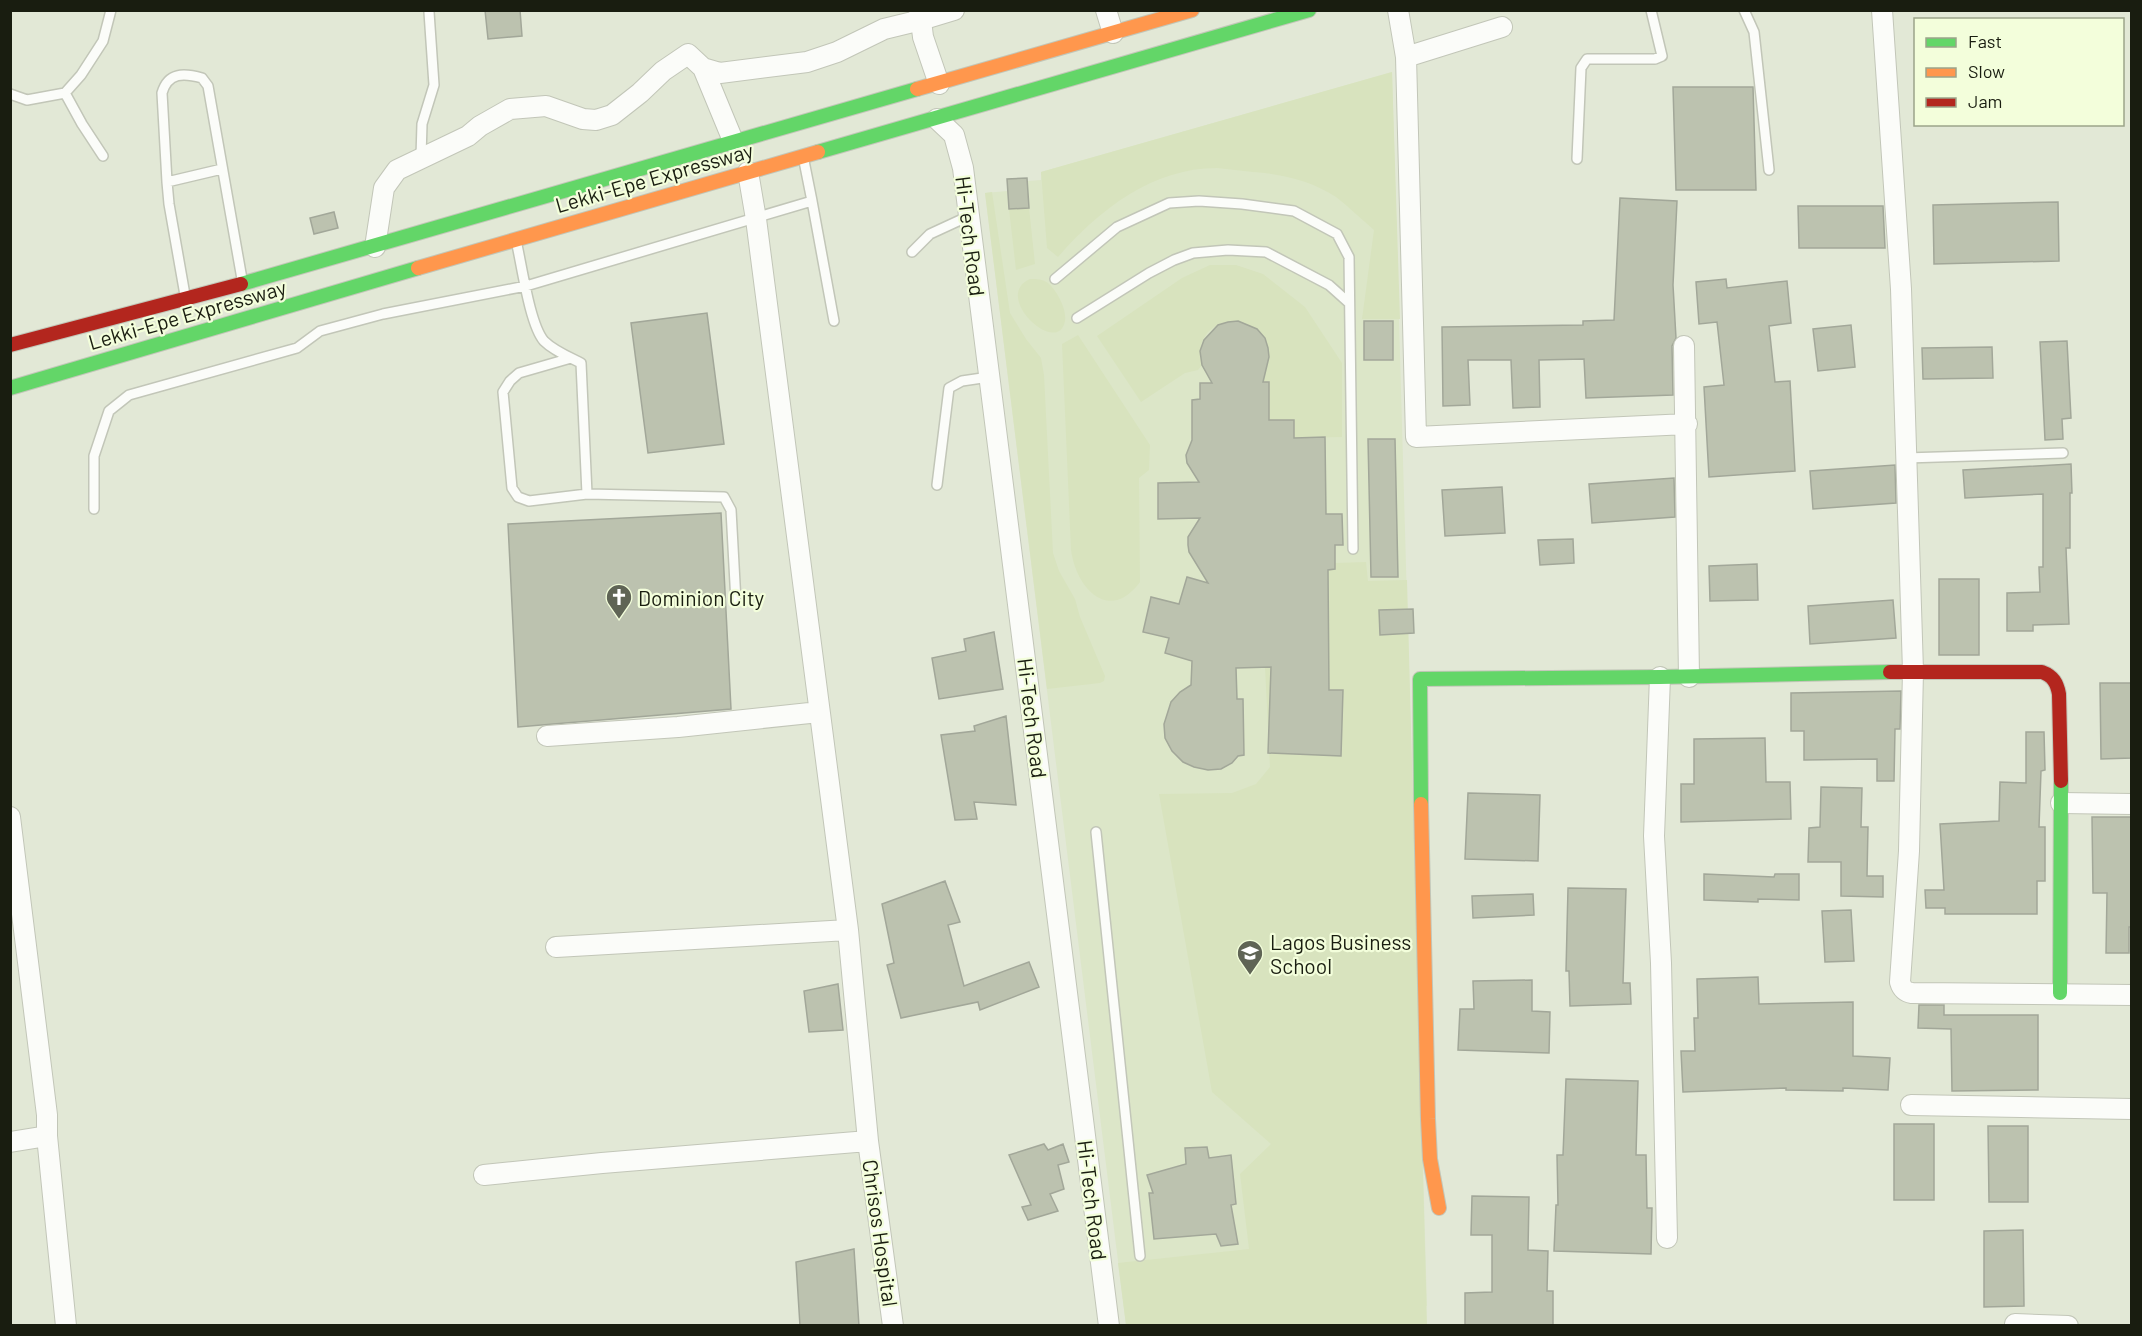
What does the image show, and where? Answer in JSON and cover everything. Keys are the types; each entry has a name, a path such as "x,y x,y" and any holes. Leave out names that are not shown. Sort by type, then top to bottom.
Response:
{"main road":[{"name":"Lekki-Epe Expressway","path":"10,345 186,300 375,247 1192,10"},
{"name":"Lekki-Epe Expressway","path":"10,388 515,239 1309,10"},
{"path":"1438,1208 1430,1159 1428,1119 1420,679 1689,677 1913,671 2042,672 2050,675 2057,684 2059,699 2060,993"}],"street":[{"path":"703,68 720,73 807,62 837,52 884,29 920,15 954,10"},
{"path":"1106,10 1113,33"},
{"path":"1398,10 1406,57 1416,437 1687,424"},
{"path":"1882,10 1901,289 1913,671 1909,851 1902,932 1902,988 1907,993 2132,995"},
{"path":"920,15 923,38 939,84"},
{"path":"1406,57 1502,27"},
{"path":"375,247 384,188 397,170 468,136 480,126 510,109 546,106 583,119 596,120 612,115 663,71 688,54 703,68 734,143"},
{"name":"Hi-Tech Road","path":"937,119 954,135 963,168 1109,1326"},
{"name":"Chrisos Hospital","path":"748,172 848,930 868,1141 893,1326"},
{"path":"1684,346 1687,424 1689,677"},
{"path":"1660,677 1654,836 1661,963 1666,1238"},
{"path":"547,736 678,727 819,712"},
{"path":"2061,803 2132,804"},
{"path":"10,817 16,913 46,1106 66,1326"},
{"path":"556,947 848,930"},
{"path":"1911,1105 2132,1109"},
{"path":"10,1142 47,1136"},
{"path":"484,1175 868,1141"},
{"path":"2015,1324 2068,1326"}],"lane":[{"path":"10,94 27,100 65,93 81,75 103,41 111,10"},
{"path":"1577,159 1583,63 1587,59 1654,59 1662,56 1651,10"},
{"path":"1744,10 1754,32 1768,170"},
{"path":"422,157 422,124 434,85 429,12"},
{"path":"186,300 169,204 162,93 164,84 170,78 180,75 202,78 208,86 243,284"},
{"path":"65,93 103,156"},
{"path":"803,156 834,321"},
{"path":"167,182 222,169"},
{"path":"94,509 94,456 109,411 129,395 297,348 320,331 383,314 526,285 812,201"},
{"path":"1055,279 1117,227 1169,203 1199,201 1294,211 1337,234 1349,256 1353,549"},
{"path":"912,252 930,234 969,216"},
{"path":"515,239 535,323 543,340 581,363 587,494"},
{"path":"1077,318 1174,260 1193,253 1228,250 1266,252 1329,285 1348,302"},
{"path":"571,358 519,373 503,392 512,489 518,497 529,501 587,494 724,497 731,510 736,602"},
{"path":"937,485 949,388 962,381 989,377"},
{"path":"1906,458 2063,453"},
{"path":"1096,832 1140,1256"}],"shaded area":[{"name":"Lagos Business School","path":"1392,72 1427,1306 1126,1325 985,193 1007,191 1007,179 1041,180 1041,172"},
{"path":"1392,72 1400,319 1362,319 1374,230 1327,191 1286,177 1217,168 1170,175 1128,195 1109,208 1058,257 1047,248 1041,172"},
{"path":"992,192 1010,313 1041,358 1044,375 1053,553 1059,571 1075,599 1080,617 1105,676 1104,681 1100,683 1047,689 985,193"},
{"path":"1029,208 1035,264 1016,270 1009,209"},
{"path":"1210,265 1236,265 1263,274 1305,307 1342,363 1342,437 1294,438 1294,420 1269,420 1269,382 1263,382 1257,329 1239,323 1214,327 1203,341 1200,351 1202,365 1198,370 1185,373 1141,402 1097,336 1182,278"},
{"path":"1030,279 1046,282 1058,295 1065,316 1060,331 1051,332 1041,328 1022,310 1018,298 1020,287"},
{"path":"1078,335 1150,445 1149,470 1139,478 1140,582 1128,594 1117,600 1106,600 1096,596 1087,588 1074,564 1071,550 1062,344"},
{"path":"1366,562 1368,581 1407,580 1427,1325 1126,1325 1118,1263 1249,1249 1240,1174 1271,1144 1212,1092 1159,794 1232,793 1256,784 1270,767 1265,667 1329,666 1328,570 1335,569 1335,563"}],"building":[{"path":"485,10 520,10 522,36 488,39"},
{"path":"1673,87 1753,87 1756,190 1676,190"},
{"path":"1027,178 1029,208 1009,209 1007,179"},
{"path":"1620,198 1677,201 1673,285 1676,338 1672,346 1673,395 1586,398 1584,359 1539,360 1540,407 1513,408 1511,360 1468,360 1470,405 1443,406 1442,327 1583,325 1583,321 1614,320"},
{"path":"2058,202 2059,261 1934,264 1933,205"},
{"path":"1798,206 1883,206 1885,248 1799,248"},
{"path":"334,212 338,228 314,234 310,218"},
{"path":"1726,279 1727,288 1787,281 1791,323 1769,326 1775,382 1790,381 1795,471 1709,477 1704,387 1724,385 1717,322 1699,324 1696,282"},
{"path":"707,313 724,444 648,453 631,323"},
{"path":"1238,321 1257,329 1265,338 1269,357 1263,382 1269,382 1269,420 1294,420 1294,438 1325,437 1326,514 1342,514 1343,545 1335,545 1335,569 1328,570 1329,690 1343,690 1341,756 1268,753 1271,667 1236,668 1237,699 1243,699 1244,755 1238,756 1232,763 1221,769 1208,770 1183,762 1172,751 1165,738 1164,724 1171,702 1191,685 1192,661 1165,653 1169,638 1143,632 1151,597 1179,604 1187,577 1208,583 1189,552 1188,545 1188,537 1200,518 1158,519 1158,483 1199,482 1187,463 1186,455 1192,440 1192,400 1200,399 1200,383 1212,383 1202,365 1200,351 1204,340 1218,325"},
{"path":"1364,321 1393,321 1393,360 1364,360"},
{"path":"1851,325 1855,367 1818,371 1813,329"},
{"path":"2067,341 2071,418 2062,419 2063,439 2045,440 2040,342"},
{"path":"1992,347 1993,378 1923,379 1922,348"},
{"path":"1368,439 1395,439 1398,577 1371,577"},
{"path":"2071,464 2070,548 2066,548 2069,624 2033,625 2033,631 2007,631 2007,593 2040,592 2039,567 2043,567 2043,494 1965,498 1963,470"},
{"path":"1895,465 1896,503 1813,509 1810,471"},
{"path":"1674,478 1675,517 1592,523 1589,484"},
{"path":"1502,487 1505,533 1445,536 1442,490"},
{"name":"Dominion City","path":"721,513 731,709 518,727 508,524"},
{"path":"1573,539 1574,563 1540,565 1538,540"},
{"path":"1757,564 1758,600 1710,601 1709,566"},
{"path":"1939,579 1979,579 1979,655 1939,655"},
{"path":"1893,600 1896,638 1810,644 1808,606"},
{"path":"1413,609 1414,633 1380,635 1379,610"},
{"path":"994,632 1003,689 939,699 932,658 966,651 964,639"},
{"path":"2100,683 2132,683 2132,758 2101,759"},
{"path":"1901,691 1900,729 1895,729 1894,781 1877,781 1877,759 1804,760 1804,731 1791,731 1791,693"},
{"path":"1006,716 1016,805 974,802 977,819 955,820 941,735 975,731 974,726"},
{"path":"2026,732 2044,732 2045,770 2041,771 2039,827 2045,827 2045,881 2037,881 2037,914 1945,914 1945,908 1926,908 1925,890 1944,890 1940,824 1999,821 2000,782 2026,783"},
{"path":"1765,738 1766,782 1790,782 1791,819 1681,822 1681,784 1694,784 1694,739"},
{"path":"1821,787 1862,788 1861,827 1868,827 1867,876 1883,876 1883,897 1841,896 1841,862 1808,862 1809,828 1820,827"},
{"path":"1468,793 1540,795 1538,861 1465,859"},
{"path":"2092,817 2132,817 2132,927 2129,927 2129,953 2106,953 2107,893 2093,893"},
{"path":"1704,874 1774,877 1775,874 1799,874 1799,900 1758,899 1758,902 1704,900"},
{"path":"945,881 960,922 948,925 964,986 1029,962 1039,987 980,1010 978,1002 901,1018 887,965 894,963 882,904"},
{"path":"1568,888 1626,889 1623,983 1630,983 1631,1004 1570,1006 1569,971 1566,971"},
{"path":"1533,894 1534,915 1473,918 1472,896"},
{"path":"1851,910 1854,961 1825,962 1822,911"},
{"path":"1758,977 1759,1004 1853,1002 1853,1056 1890,1058 1888,1090 1843,1088 1843,1091 1786,1090 1786,1088 1683,1092 1681,1051 1695,1051 1694,1018 1698,1018 1697,979"},
{"path":"1532,980 1532,1011 1550,1012 1549,1053 1458,1050 1460,1009 1474,1009 1473,981"},
{"path":"838,984 843,1030 809,1032 804,991"},
{"path":"1919,1005 1944,1005 1944,1015 2038,1015 2038,1090 1952,1091 1951,1029 1918,1028"},
{"path":"1566,1079 1638,1081 1636,1155 1646,1155 1647,1208 1652,1208 1651,1254 1554,1251 1556,1205 1558,1205 1557,1155 1563,1155"},
{"path":"1894,1124 1934,1124 1934,1200 1894,1200"},
{"path":"1988,1126 2028,1126 2028,1202 1989,1202"},
{"path":"1044,1144 1048,1150 1063,1144 1069,1162 1058,1165 1064,1189 1050,1194 1058,1211 1028,1220 1022,1207 1031,1205 1009,1155"},
{"path":"1207,1147 1209,1158 1231,1155 1236,1204 1231,1205 1238,1244 1221,1246 1216,1234 1154,1239 1149,1193 1153,1193 1147,1175 1186,1164 1185,1148"},
{"path":"1472,1196 1529,1197 1528,1250 1548,1251 1547,1291 1553,1291 1553,1326 1465,1326 1465,1293 1492,1292 1492,1235 1471,1235"},
{"path":"2023,1230 2024,1306 1984,1307 1984,1231"},
{"path":"854,1249 859,1326 800,1326 796,1262"}],"traffic: fast":[{"path":"818,152 1309,10"},
{"path":"241,284 917,89"},
{"path":"10,388 418,268"},
{"path":"1421,804 1420,679 1890,672"},
{"path":"2060,993 2061,781"}],"traffic: slow":[{"path":"917,89 1192,10"},
{"path":"418,268 818,152"},
{"path":"1421,804 1428,1119 1430,1159 1439,1208"}],"traffic: jam":[{"path":"10,345 241,284"},
{"path":"1890,672 2042,672 2049,676 2056,683 2059,694 2061,781"}],"place":[{"name":"Dominion City","path":"619,620"},
{"name":"Lagos Business School","path":"1250,976"}]}
